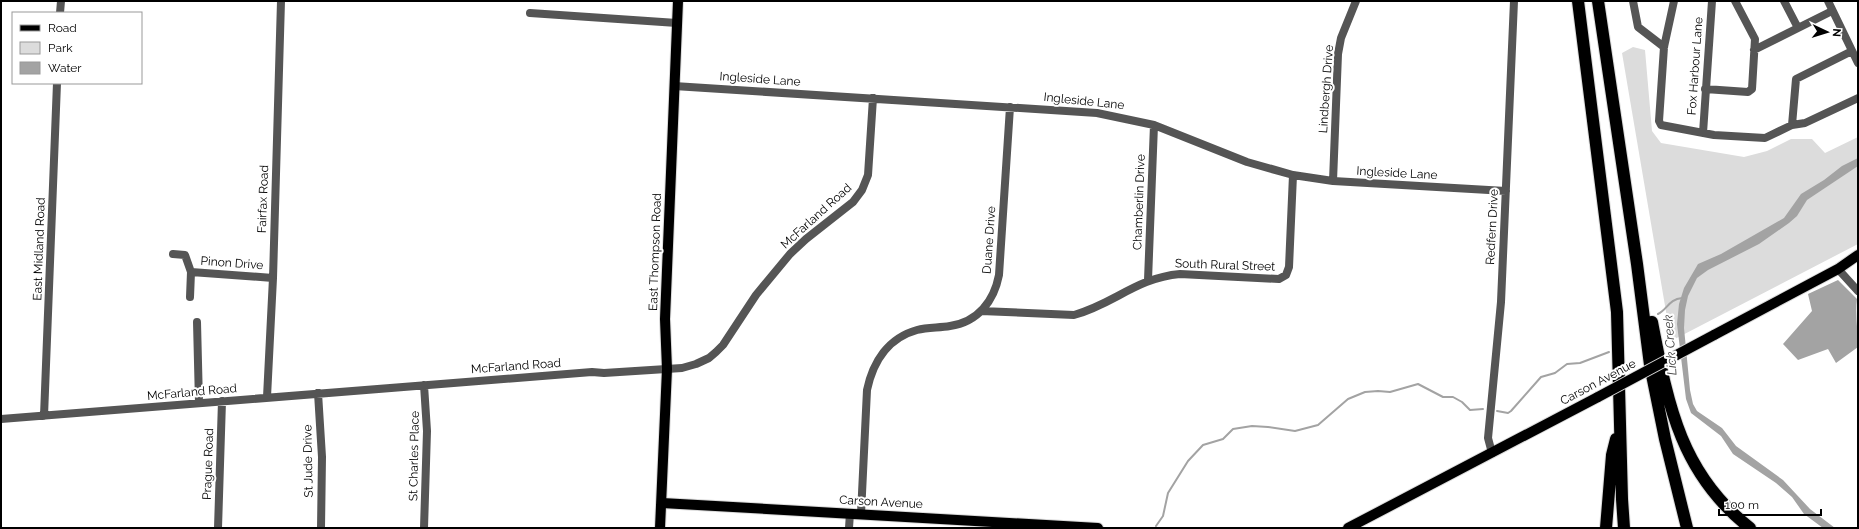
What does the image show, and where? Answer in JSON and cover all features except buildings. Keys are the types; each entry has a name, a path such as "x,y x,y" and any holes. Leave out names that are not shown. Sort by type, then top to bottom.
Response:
{"highway":[{"path":"1578,1 1619,332 1622,499 1624,528"},
{"path":"1598,1 1638,264 1645,332 1653,381 1665,439 1687,528"},
{"path":"1638,264 1650,313 1664,385 1674,421 1683,443 1695,468 1706,483 1728,508 1750,528"},
{"path":"1606,528 1612,455 1621,422"}],"main road":[{"name":"East Thompson Road","path":"660,528 667,369 665,319 678,1"},
{"name":"Carson Avenue","path":"1348,528 1838,269 1858,255"},
{"name":"Carson Avenue","path":"662,503 1098,528"}],"street":[{"path":"60,12 61,1"},
{"name":"Fairfax Road","path":"268,397 281,1"},
{"name":"Lindbergh Drive","path":"1333,181 1338,54 1341,38 1356,1"},
{"name":"Redfern Drive","path":"1492,452 1488,438 1500,302 1514,1"},
{"path":"1633,1 1638,27 1664,47"},
{"path":"1674,1 1664,47 1659,121 1661,125 1703,133 1765,138 1792,125 1808,122 1858,98"},
{"name":"Fox Harbour Lane","path":"1703,133 1712,1"},
{"path":"1705,89 1748,92 1751,90 1755,39 1735,1"},
{"path":"1784,1 1798,28"},
{"path":"1828,1 1858,64"},
{"path":"1754,50 1832,11"},
{"path":"530,13 677,23"},
{"path":"1792,125 1796,79 1852,51"},
{"name":"East Midland Road","path":"44,416 57,84"},
{"name":"Ingleside Lane","path":"674,86 1097,113 1154,125 1247,162 1293,175 1333,181 1506,191"},
{"name":"McFarland Road","path":"1,419 592,372 604,373 682,368 696,364 709,358 723,345 756,295 790,254 806,239 857,198 868,175 873,98"},
{"name":"Duane Drive","path":"861,514 867,390 874,366 887,348 907,333 925,328 957,325 982,311 993,296 999,275 1010,107"},
{"name":"Chamberlin Drive","path":"1148,280 1154,125"},
{"name":"South Rural Street","path":"982,311 1074,315 1089,310 1148,280 1161,276 1180,274 1275,280 1284,276 1289,267 1293,175"},
{"path":"173,254 184,255 191,272"},
{"path":"1838,269 1858,291"},
{"name":"Pinon Drive","path":"190,297 191,272 273,278"},
{"path":"197,322 199,403"},
{"name":"St Charles Place","path":"424,385 427,431 424,528"},
{"name":"St Jude Drive","path":"318,393 322,457 321,528"},
{"name":"Prague Road","path":"218,528 222,401"},
{"path":"849,528 850,513"}],"green space":[{"path":"1633,47 1645,50 1652,131 1661,143 1744,157 1767,151 1791,139 1812,139 1825,153 1858,137 1858,244 1671,341 1622,53"}],"water":[{"name":"Lick Creek","path":"1858,158 1858,166 1807,200 1797,216 1789,223 1759,244 1708,270 1697,278 1688,296 1685,310 1684,328 1690,390 1693,404 1697,411 1722,428 1736,446 1783,480 1810,509 1835,528 1823,528 1804,514 1792,497 1776,483 1733,454 1721,436 1691,413 1686,399 1677,324 1679,304 1684,288 1698,264 1721,254 1784,218 1801,194 1824,180 1842,166"},
{"path":"1838,280 1857,299 1856,311 1858,347 1836,363 1828,349 1798,360 1783,344 1812,311 1808,294"}],"waterway":[{"path":"1658,314 1671,302 1682,298"},
{"path":"1497,411 1508,413 1511,411 1541,377 1555,373 1567,364 1580,363 1609,352"},
{"path":"1156,526 1163,516 1168,493 1188,461 1203,445 1223,439 1233,429 1252,426 1295,431 1318,425 1348,399 1365,392 1390,392 1418,384 1443,397 1453,397 1462,402 1470,410 1483,409"}]}
